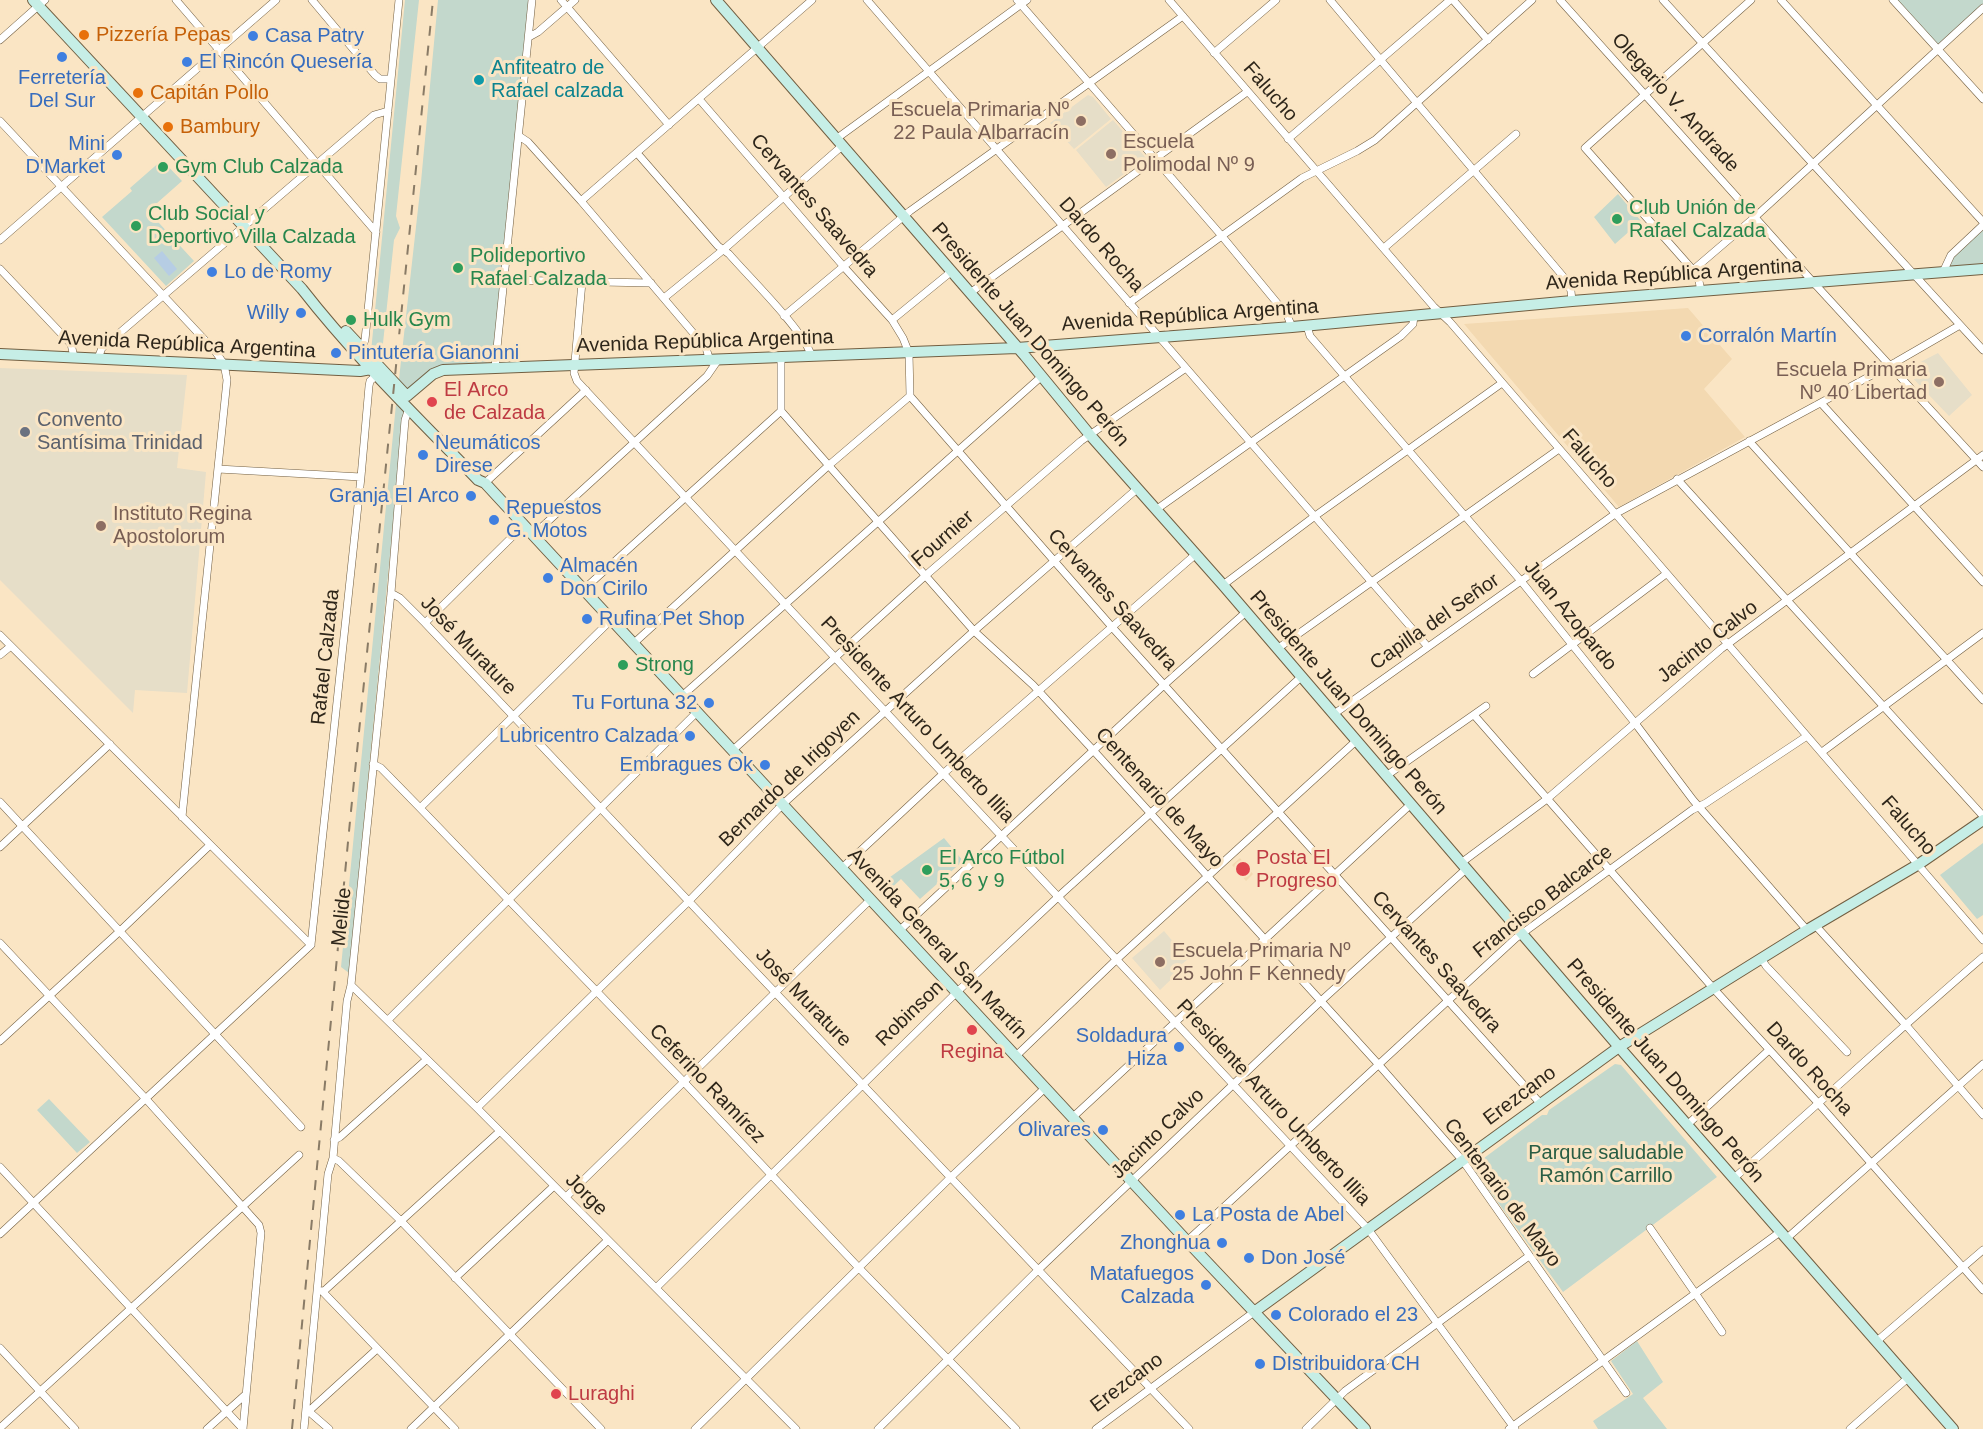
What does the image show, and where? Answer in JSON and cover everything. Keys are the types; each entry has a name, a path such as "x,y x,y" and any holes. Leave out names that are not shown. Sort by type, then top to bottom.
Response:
{"main road":[{"name":"Presidente Juan Domingo Perón","path":"716,0 952,271 1090,435 1197,554 1618,1047 1953,1429"},
{"name":"Avenida General San Martín","path":"39,2 243,226 302,289 362,347 482,476 485,483 610,620 1187,1241 1365,1429"},
{"name":"Avenida República Argentina","path":"406,396 433,374 443,370 1017,348 1307,326 1572,301 1983,270"},
{"name":"Avenida General San Martín","path":"302,289 323,316 374,372 478,480 485,483"},
{"name":"Avenida República Argentina","path":"0,354 374,372"},
{"name":"Erezcano","path":"1254,1312 1618,1047 1811,927 1919,864 1983,818"}],"street":[{"path":"176,0 376,232"},
{"path":"0,240 276,0"},
{"path":"312,0 375,75 380,79 391,79"},
{"path":"362,347 365,340 399,0"},
{"path":"495,368 532,0"},
{"path":"561,0 669,125"},
{"path":"529,37 575,0"},
{"path":"581,201 812,0"},
{"name":"Dardo Rocha","path":"867,0 1428,647"},
{"name":"Falucho","path":"1169,0 1983,940"},
{"path":"1214,53 1276,0"},
{"path":"1330,0 1567,281 1572,301"},
{"path":"1288,139 1451,0 1488,40"},
{"path":"1129,303 1302,178 1366,146 1532,0"},
{"name":"Olegario V. Andrade","path":"1560,0 1813,282 1983,467"},
{"path":"1663,0 1983,350"},
{"path":"1701,291 1693,270 1585,148 1751,0"},
{"path":"1780,0 1983,224 1951,255 1943,272"},
{"path":"1893,0 1983,99"},
{"path":"0,40 39,2"},
{"path":"664,298 783,197 839,142 1022,2 1287,315 1292,327"},
{"path":"1693,270 1983,8"},
{"path":"784,316 904,216 1183,16"},
{"path":"970,293 1247,92"},
{"name":"Cervantes Saavedra","path":"699,99 892,320 909,353 910,396 1112,627 1540,1103"},
{"path":"98,358 102,348 243,226 318,165 374,115 388,111"},
{"path":"0,121 224,364 227,380 182,817"},
{"path":"1384,248 1516,134"},
{"path":"519,136 528,142 581,201 714,360 707,376 533,535"},
{"path":"638,153 784,316 806,344 811,356"},
{"path":"0,269 71,344 74,357"},
{"path":"892,320 952,271"},
{"path":"504,280 651,283"},
{"path":"575,366 582,282"},
{"path":"1156,509 1409,329 1413,324 1414,316"},
{"name":"Capilla del Señor","path":"1334,714 1615,514 1960,325"},
{"name":"Juan Azopardo","path":"1307,326 1310,336 1465,514 1573,644 1699,806 1905,1024 1983,1115"},
{"path":"583,590 781,411 781,356"},
{"name":"Presidente Arturo Umberto Illia","path":"575,366 575,378 586,390 1368,1229 1512,1428"},
{"name":"Fournier","path":"733,750 925,576 1081,441 1186,368"},
{"name":"Rafael Calzada","path":"311,945 369,386 374,372"},
{"path":"682,696 1042,376"},
{"path":"1223,585 1315,516 1502,383"},
{"path":"485,483 586,390"},
{"path":"633,644 828,466 910,396"},
{"path":"1821,403 1983,582"},
{"name":"Melide","path":"304,1429 320,1290 328,1174 333,1158 347,1001 351,985 391,593 405,420 409,408"},
{"name":"Centenario de Mayo","path":"781,411 974,631 1038,691 1093,750 1379,1065 1462,1161 1626,1393"},
{"path":"1749,441 1983,700"},
{"path":"1277,649 1559,449"},
{"name":"Jacinto Calvo","path":"878,1429 1038,1271 1321,1001 1392,937 1464,866 1547,799 1727,645 1983,454"},
{"path":"218,470 361,477"},
{"path":"1677,479 1983,818"},
{"name":"Bernardo de Irigoyen","path":"477,1108 688,902 783,804 974,631 1138,488"},
{"path":"425,623 524,525"},
{"path":"842,868 944,773 1197,554"},
{"path":"1533,674 1666,574"},
{"name":"José Murature","path":"391,593 400,598 425,623 1189,1429"},
{"path":"900,930 1164,684 1246,612"},
{"path":"420,808 610,620"},
{"path":"1822,752 1983,633"},
{"path":"0,635 311,945 0,1234"},
{"path":"0,655 10,645"},
{"name":"Robinson","path":"656,1288 957,992 1059,896 1301,677"},
{"path":"1386,776 1486,706"},
{"path":"388,1020 697,712"},
{"name":"Dardo Rocha","path":"1474,715 1713,988 1983,1290"},
{"name":"Francisco Balcarce","path":"1187,1241 1522,934 1692,810 1807,736"},
{"path":"1016,1056 1207,875 1356,741"},
{"path":"0,847 110,744"},
{"name":"Ceferino Ramírez","path":"373,764 381,768 420,808 948,1361 1016,1429"},
{"path":"0,801 301,1127"},
{"path":"1073,1118 1411,804"},
{"path":"0,1041 210,845"},
{"path":"566,1197 871,899"},
{"path":"0,943 146,1099 259,1225 261,1233 243,1429"},
{"path":"1734,1178 1983,957"},
{"path":"1761,958 1846,1052"},
{"name":"Jorge","path":"351,985 477,1108 796,1429"},
{"path":"1687,1125 1769,1050"},
{"path":"334,1140 426,1060"},
{"path":"1512,1428 1694,1293 1783,1236 1871,1164 1983,1064"},
{"path":"695,1429 951,1177 1045,1088"},
{"path":"455,1429 320,1290 401,1221 499,1132"},
{"path":"0,1428 299,1155"},
{"path":"333,1158 339,1161 401,1221 601,1429"},
{"path":"0,1167 243,1429"},
{"path":"455,1278 554,1186"},
{"path":"1650,1228 1722,1332"},
{"path":"411,1429 608,1240"},
{"path":"1877,1341 1983,1250"},
{"path":"1306,1429 1336,1399 1529,1256"},
{"name":"Erezcano","path":"1096,1429 1254,1312"},
{"path":"0,1348 75,1429"},
{"path":"329,1429 308,1409 377,1349"},
{"path":"1850,1429 1909,1377"},
{"path":"207,1429 245,1395"}],"shaded area":[{"name":"Escuela Primaria Nº 22 Paula Albarracín","path":"1088,95 1093,97 1111,119 1074,149 1050,123"},
{"name":"Escuela Polimodal Nº 9","path":"1113,120 1146,158 1106,187 1076,150"},
{"path":"1688,308 1732,359 1704,389 1745,437 1619,507 1464,324"},
{"name":"Escuela Primaria Nº 40 Libertad","path":"1938,353 1972,395 1949,416 1905,370"},
{"name":"Instituto Regina Apostolorum","path":"0,368 187,375 177,468 206,472 187,693 135,690 133,713 0,580"},
{"name":"Posta El Progreso","path":"1240,858 1253,874 1246,881 1232,865"},
{"name":"Escuela Primaria Nº 25 John F Kennedy","path":"1164,931 1188,959 1181,965 1183,968 1160,990 1132,958"}],"green space":[{"path":"405,0 419,0 396,216 400,228 394,240 381,362 371,352"},
{"path":"438,0 529,0 493,360 486,363 436,368 407,389 399,383 399,379"},
{"path":"1897,0 1983,0 1983,4 1938,45"},
{"name":"Club Social y Deportivo Villa Calzada","path":"162,160 182,181 148,211 194,261 166,286 102,217 132,191 130,188"},
{"name":"Club Unión de Rafael Calzada","path":"1618,194 1641,221 1615,244 1594,217"},
{"path":"1983,225 1983,269 1943,272 1945,265"},
{"path":"396,404 404,412 349,973 341,967"},
{"name":"El Arco Fútbol 5, 6 y 9","path":"944,838 963,861 920,899 901,879 882,897 875,888"},
{"path":"1983,843 1983,915 1977,919 1940,875"},
{"name":"Parque saludable Ramón Carrillo","path":"1615,1064 1621,1065 1717,1177 1563,1292 1475,1171 1476,1164"},
{"path":"49,1099 90,1142 77,1153 37,1110"},
{"path":"1637,1341 1663,1382 1643,1398 1667,1429 1598,1429 1593,1421 1633,1394 1611,1361"}],"water":[{"path":"162,251 177,269 169,276 154,258"}],"railway":[{"path":"292,1429 350,821 433,0"}],"place":[{"name":"Pizzería Pepas","path":"84,35"},
{"name":"Casa Patry","path":"253,36"},
{"name":"Ferretería Del Sur","path":"62,57"},
{"name":"El Rincón Quesería","path":"187,62"},
{"name":"Anfiteatro de Rafael calzada","path":"479,80"},
{"name":"Capitán Pollo","path":"138,93"},
{"name":"Escuela Primaria Nº 22 Paula Albarracín","path":"1081,121"},
{"name":"Bambury","path":"168,127"},
{"name":"Escuela Polimodal Nº 9","path":"1111,154"},
{"name":"Mini D'Market","path":"117,155"},
{"name":"Gym Club Calzada","path":"163,167"},
{"name":"Club Unión de Rafael Calzada","path":"1617,219"},
{"name":"Club Social y Deportivo Villa Calzada","path":"136,226"},
{"name":"Polideportivo Rafael Calzada","path":"458,268"},
{"name":"Lo de Romy","path":"212,272"},
{"name":"Willy","path":"301,313"},
{"name":"Hulk Gym","path":"351,320"},
{"name":"Corralón Martín","path":"1686,336"},
{"name":"Pintutería Gianonni","path":"336,353"},
{"name":"Escuela Primaria Nº 40 Libertad","path":"1939,382"},
{"name":"El Arco de Calzada","path":"432,402"},
{"name":"Convento Santísima Trinidad","path":"25,432"},
{"name":"Neumáticos Direse","path":"423,455"},
{"name":"Granja El Arco","path":"471,496"},
{"name":"Repuestos G. Motos","path":"494,520"},
{"name":"Instituto Regina Apostolorum","path":"101,526"},
{"name":"Almacén Don Cirilo","path":"548,578"},
{"name":"Rufina Pet Shop","path":"587,619"},
{"name":"Strong","path":"623,665"},
{"name":"Tu Fortuna 32","path":"709,703"},
{"name":"Lubricentro Calzada","path":"690,736"},
{"name":"Embragues Ok","path":"765,765"},
{"name":"Posta El Progreso","path":"1243,869"},
{"name":"El Arco Fútbol 5, 6 y 9","path":"927,870"},
{"name":"Escuela Primaria Nº 25 John F Kennedy","path":"1160,962"},
{"name":"Regina","path":"972,1030"},
{"name":"Soldadura Hiza","path":"1179,1047"},
{"name":"Olivares","path":"1103,1130"},
{"name":"La Posta de Abel","path":"1180,1215"},
{"name":"Zhonghua","path":"1222,1243"},
{"name":"Don José","path":"1249,1258"},
{"name":"Matafuegos Calzada","path":"1206,1285"},
{"name":"Colorado el 23","path":"1276,1315"},
{"name":"DIstribuidora CH","path":"1260,1364"},
{"name":"Luraghi","path":"556,1394"}]}
